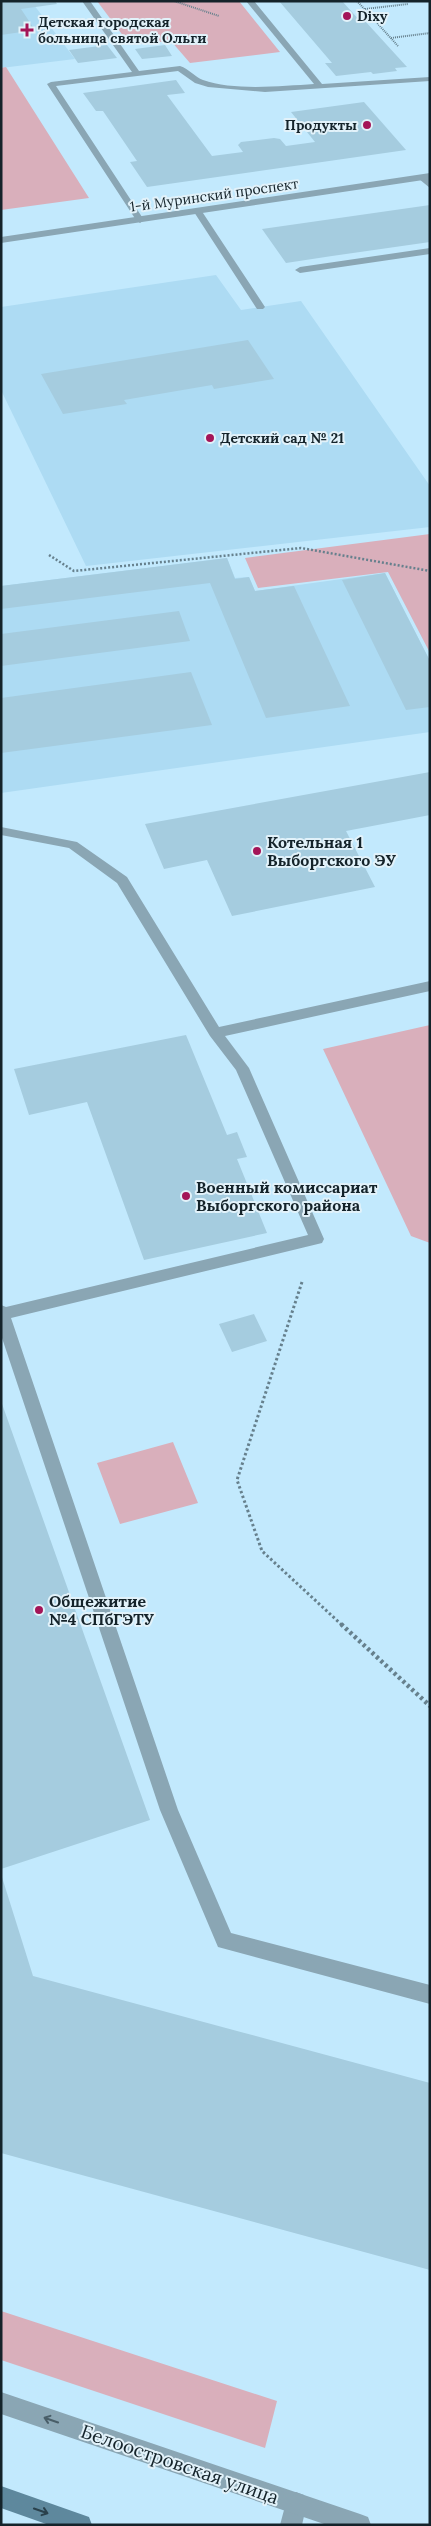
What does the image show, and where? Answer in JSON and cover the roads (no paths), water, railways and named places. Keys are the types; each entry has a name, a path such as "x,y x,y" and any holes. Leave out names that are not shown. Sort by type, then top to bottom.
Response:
{"main road":[{"path":"1,2497 81,2525"}],"street":[{"path":"86,1 137,73"},
{"path":"250,1 320,87"},
{"path":"140,220 51,84 180,68 198,81 211,85 265,90 429,79"},
{"path":"426,176 430,185"},
{"name":"1-й Муринский проспект","path":"1,240 198,212 426,176"},
{"path":"198,212 260,307"},
{"path":"300,270 430,251"},
{"path":"1,830 73,846 122,880 215,1033 242,1068 317,1239 2,1312 170,1810 225,1941 430,1995"},
{"path":"215,1033 430,986"},
{"name":"Белоостровская улица","path":"1,2403 360,2525"},
{"path":"291,2525 296,2503"}],"place":[{"name":"Dixy","path":"347,16"},
{"name":"Детская городская больница святой Ольги","path":"27,30"},
{"name":"Продукты","path":"367,125"},
{"name":"Детский сад № 21","path":"210,438"},
{"name":"Котельная 1 Выборгского ЭУ","path":"257,851"},
{"name":"Военный комиссариат Выборгского района","path":"186,1196"},
{"name":"Общежитие №4 СПбГЭТУ","path":"39,1610"}]}
